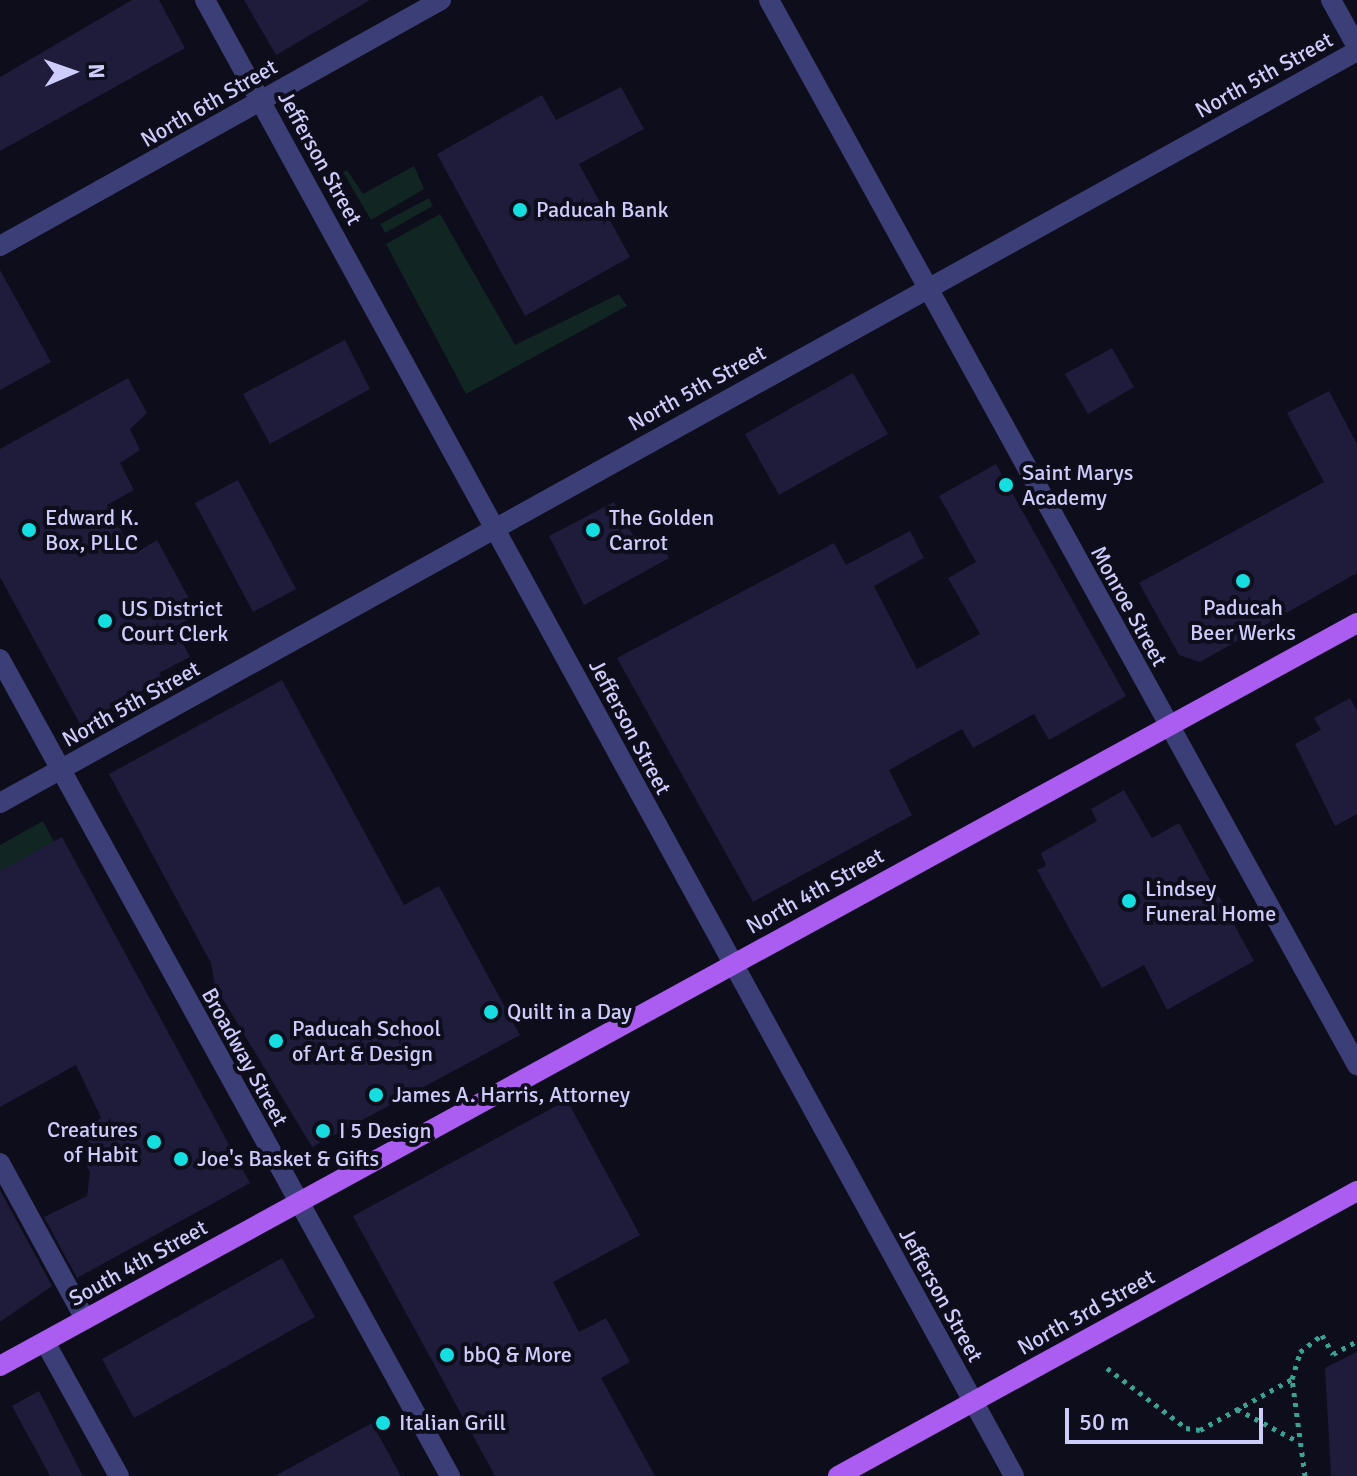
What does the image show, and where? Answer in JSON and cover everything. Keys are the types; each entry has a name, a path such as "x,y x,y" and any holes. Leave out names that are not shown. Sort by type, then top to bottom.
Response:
{"main road":[{"name":"North 4th Street","path":"298,1204 1357,623"},
{"name":"North 3rd Street","path":"838,1476 1357,1191"},
{"name":"South 4th Street","path":"0,1366 298,1204"}],"street":[{"name":"Jefferson Street","path":"205,0 1014,1476"},
{"name":"North 6th Street","path":"0,246 441,0"},
{"name":"Monroe Street","path":"769,0 1167,726 1357,1065"},
{"path":"1331,0 1357,49"},
{"name":"North 5th Street","path":"0,803 1357,49"},
{"name":"Broadway Street","path":"0,659 450,1476"},
{"path":"0,1163 85,1319"},
{"path":"45,1342 119,1476"}],"path":[{"path":"1305,1476 1292,1379 1300,1352 1322,1335 1333,1354 1357,1341"},
{"path":"1107,1368 1186,1428 1200,1430 1292,1379"},
{"path":"1237,1409 1300,1443"}],"green space":[{"path":"414,166 424,189 371,220 343,172 347,170 363,194"},
{"path":"429,198 433,206 385,233 380,224"},
{"path":"440,214 515,345 619,294 627,306 466,394 386,244"},
{"path":"43,821 54,842 0,872 0,845"}],"building":[{"path":"132,0 159,0 185,48 0,151 0,77"},
{"path":"244,0 370,0 276,55"},
{"path":"621,87 644,129 579,164 630,257 525,316 437,154 542,95 556,120"},
{"path":"0,270 51,362 0,390"},
{"path":"345,340 370,389 270,444 243,394"},
{"path":"1112,348 1134,387 1088,414 1065,374"},
{"path":"853,373 888,434 779,495 745,434"},
{"path":"128,378 147,413 130,429 140,450 120,463 134,490 107,505 134,554 157,540 198,615 174,627 190,657 159,673 163,680 80,724 0,577 0,449"},
{"name":"Paducah Beer Werks","path":"1329,391 1357,444 1357,573 1200,662 1179,655 1139,583 1324,482 1287,413"},
{"path":"996,464 1126,696 1049,740 1034,714 973,748 962,729 889,770 912,815 753,902 617,658 834,543 846,565 910,531 924,558 874,586 917,669 980,634 948,578 976,562 939,496"},
{"path":"238,480 296,589 253,612 195,503"},
{"path":"614,502 639,546 658,537 669,558 584,605 549,536"},
{"path":"282,680 404,905 439,886 520,1035 312,1147 215,986 211,963 109,774"},
{"path":"1350,698 1357,711 1357,814 1335,826 1295,744 1321,730 1314,718"},
{"name":"Lindsey Funeral Home","path":"1124,790 1152,838 1179,823 1254,961 1167,1010 1144,965 1102,988 1037,870 1046,866 1041,853 1097,821 1091,809"},
{"path":"62,837 250,1183 77,1278 44,1217 87,1196 90,1172 85,1163 96,1155 82,1130 101,1118 76,1065 0,1107 0,871"},
{"path":"567,1100 640,1235 553,1282 579,1332 606,1318 630,1362 601,1378 655,1476 495,1476 353,1216"},
{"path":"0,1190 52,1286 0,1322"},
{"path":"282,1258 315,1317 134,1418 102,1359"},
{"path":"1357,1352 1357,1476 1331,1476 1325,1368"},
{"path":"39,1391 83,1476 50,1476 12,1406"},
{"path":"372,1423 401,1476 275,1476"}],"place":[{"name":"Paducah Bank","path":"520,210"},
{"name":"Saint Marys Academy","path":"1006,485"},
{"name":"Edward K. Box, PLLC","path":"29,530"},
{"name":"The Golden Carrot","path":"593,530"},
{"name":"Paducah Beer Werks","path":"1243,581"},
{"name":"US District Court Clerk","path":"105,621"},
{"name":"Lindsey Funeral Home","path":"1129,901"},
{"name":"Quilt in a Day","path":"491,1012"},
{"name":"Paducah School of Art & Design","path":"276,1041"},
{"name":"James A. Harris, Attorney","path":"376,1095"},
{"name":"I 5 Design","path":"323,1131"},
{"name":"Creatures of Habit","path":"154,1142"},
{"name":"Joe's Basket & Gifts","path":"181,1159"},
{"name":"bbQ & More","path":"447,1355"},
{"name":"Italian Grill","path":"383,1423"}]}
